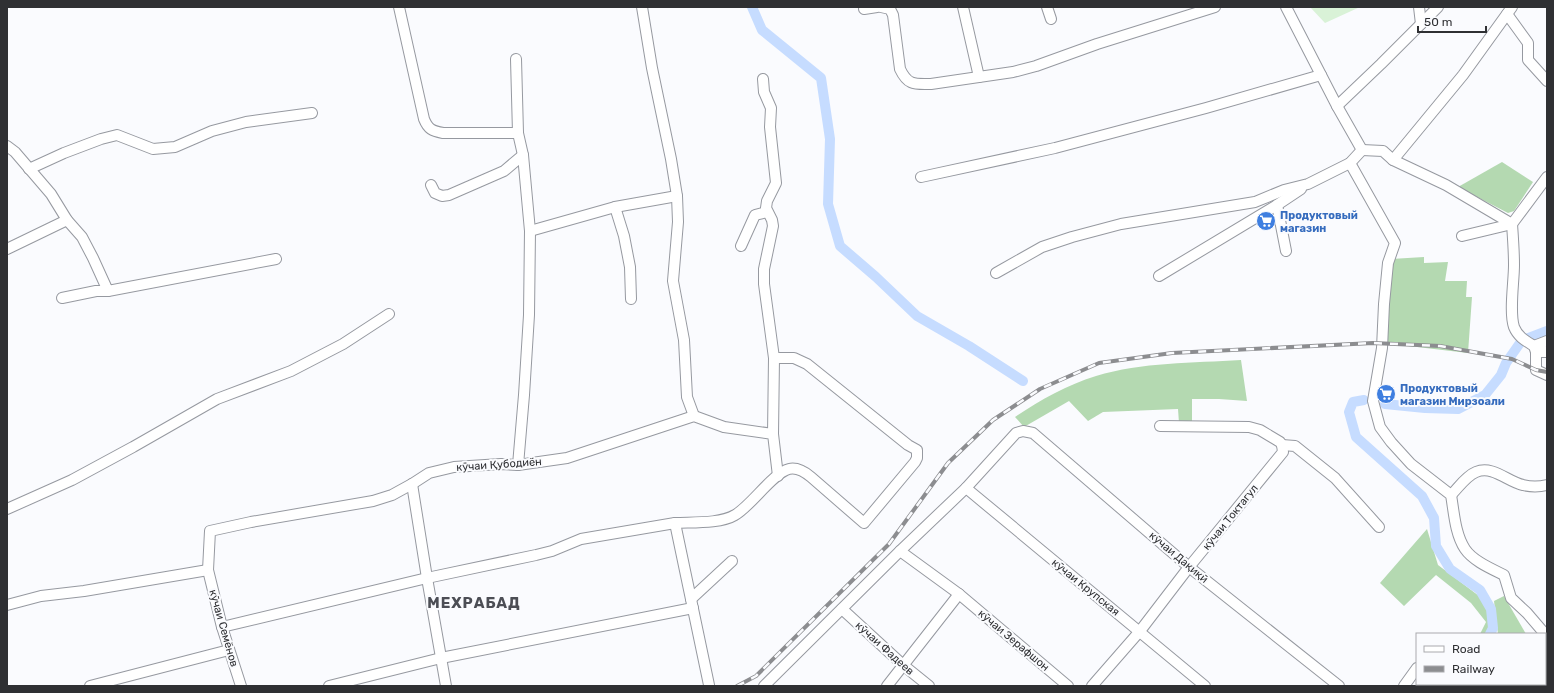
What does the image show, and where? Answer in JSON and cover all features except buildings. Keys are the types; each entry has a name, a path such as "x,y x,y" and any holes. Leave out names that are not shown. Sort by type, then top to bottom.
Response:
{"street":[{"path":"399,7 424,119 428,128 443,134 518,133"},
{"path":"642,7 652,68 671,159 677,196 678,222 674,281 684,340 687,396 694,416 724,427 773,434"},
{"path":"864,9 877,7"},
{"path":"881,7 890,9 893,15 900,69 907,81 912,84 931,84 1013,72 1036,66 1097,44 1216,7"},
{"path":"963,7 979,76"},
{"path":"1047,7 1051,19"},
{"path":"1286,7 1337,106 1362,150"},
{"path":"1419,7 1421,24"},
{"path":"1337,106 1438,7"},
{"path":"1394,160 1463,75 1510,10 1528,43 1528,60 1547,81"},
{"path":"516,59 518,133 523,155 530,231 529,315 518,465"},
{"path":"921,177 1055,148 1206,108 1321,75"},
{"path":"762,79 764,92 771,108 770,127 776,183 766,205 767,212 773,222 772,234 764,269 764,284 774,358 773,434 778,476"},
{"path":"29,169 71,150 100,139 117,135 153,149 175,147 212,131 246,122 312,113"},
{"path":"7,146 15,152 51,194 67,220 82,237 108,291"},
{"path":"1362,150 1383,151 1394,160 1446,185 1512,224"},
{"path":"1160,276 1277,205 1308,184 1350,163 1362,150"},
{"path":"431,185 435,192 442,196 449,195 504,171 523,155"},
{"path":"1350,163 1395,243 1388,263 1382,348 1373,401 1380,427 1411,464 1452,495 1456,528 1465,550 1482,563 1504,575 1511,598 1527,613 1544,633"},
{"path":"1547,177 1512,224 1514,263 1513,321 1518,334 1524,340 1535,349 1547,352"},
{"path":"996,273 1042,247 1072,237 1121,224 1256,202 1284,190 1308,184"},
{"path":"530,231 614,207 677,196"},
{"path":"1277,205 1286,251"},
{"path":"614,207 624,236 630,267 631,300"},
{"path":"741,246 755,214 767,212"},
{"path":"7,249 67,220"},
{"path":"1462,236 1512,224"},
{"path":"62,298 276,260"},
{"path":"7,509 72,480 126,451 217,398 291,371 342,344 389,314"},
{"path":"1535,349 1547,341"},
{"path":"1535,349 1536,370 1547,375"},
{"path":"222,627 426,578 536,555 581,539 675,523 710,521 735,515 778,476 789,469 802,471 811,477 864,523 915,462 917,458 917,450 908,446 807,364 794,358 774,358"},
{"name":"кӯчаи Қубодиён","path":"210,531 251,522 373,502 383,499 412,484 429,473 441,470 501,464 518,465 567,458 694,416"},
{"path":"1160,426 1256,428 1280,442 1282,445 1295,446 1335,478 1379,527"},
{"name":"кӯчаи Дақиқӣ","path":"966,488 1016,433 1023,431 1033,433 1189,567 1308,660 1338,686"},
{"name":"кӯчаи Токтагул","path":"1092,686 1140,631 1189,567 1283,452 1282,445"},
{"path":"1452,495 1468,478 1478,472 1490,471 1521,485 1538,487 1547,485"},
{"path":"412,484 426,578 446,686"},
{"path":"764,686 900,551 966,488"},
{"name":"кӯчаи Крупская","path":"966,488 1205,686"},
{"path":"675,523 709,685"},
{"name":"кӯчаи Семёнов","path":"210,531 208,570 222,627 241,686"},
{"path":"887,686 959,594 900,551"},
{"path":"329,686 441,658 692,604 732,562"},
{"path":"7,605 41,596 84,592 208,570"},
{"name":"кӯчаи Зерафшон","path":"959,594 1068,686"},
{"name":"кӯчаи Фадеев","path":"842,609 903,665 929,686"},
{"path":"90,686 229,650"},
{"path":"1404,686 1416,669"}],"green space":[{"path":"1310,7 1360,7 1325,23"},
{"path":"1502,162 1533,182 1514,211 1508,213 1458,187"},
{"path":"1424,257 1424,263 1448,262 1445,281 1467,281 1466,297 1472,297 1468,353 1383,343 1391,290 1391,259"},
{"path":"1241,360 1247,401 1192,399 1192,423 1179,423 1178,409 1103,412 1088,421 1069,401 1024,427 1015,417 1064,388 1113,371 1168,364"},
{"path":"1427,529 1438,565 1479,596 1487,610 1490,627 1487,633 1480,633 1486,622 1471,603 1436,575 1404,606 1380,583"},
{"path":"1504,596 1525,633 1498,633 1494,601"}],"waterway":[{"path":"752,7 762,30 821,78 830,139 828,204 840,246 876,277 917,316 969,346 1023,381"},
{"path":"1526,339 1547,331"},
{"path":"1385,404 1425,408 1458,409 1485,395 1501,375 1506,363 1520,343"},
{"path":"1364,400 1353,402 1349,412 1356,437 1422,496 1434,518 1436,546 1450,569 1480,590 1491,609 1493,628 1490,633"}],"railway":[{"path":"737,686 756,676 889,544 948,463 993,420 1040,389 1099,363 1172,353 1373,343 1440,346 1512,359 1536,370 1547,372"}],"place":[{"name":"Продуктовый магазин","path":"1266,221"},
{"name":"Продуктовый магазин Мирзоали","path":"1386,394"}],"district":[{"name":"МЕХРАБАД","path":"474,603"}]}
